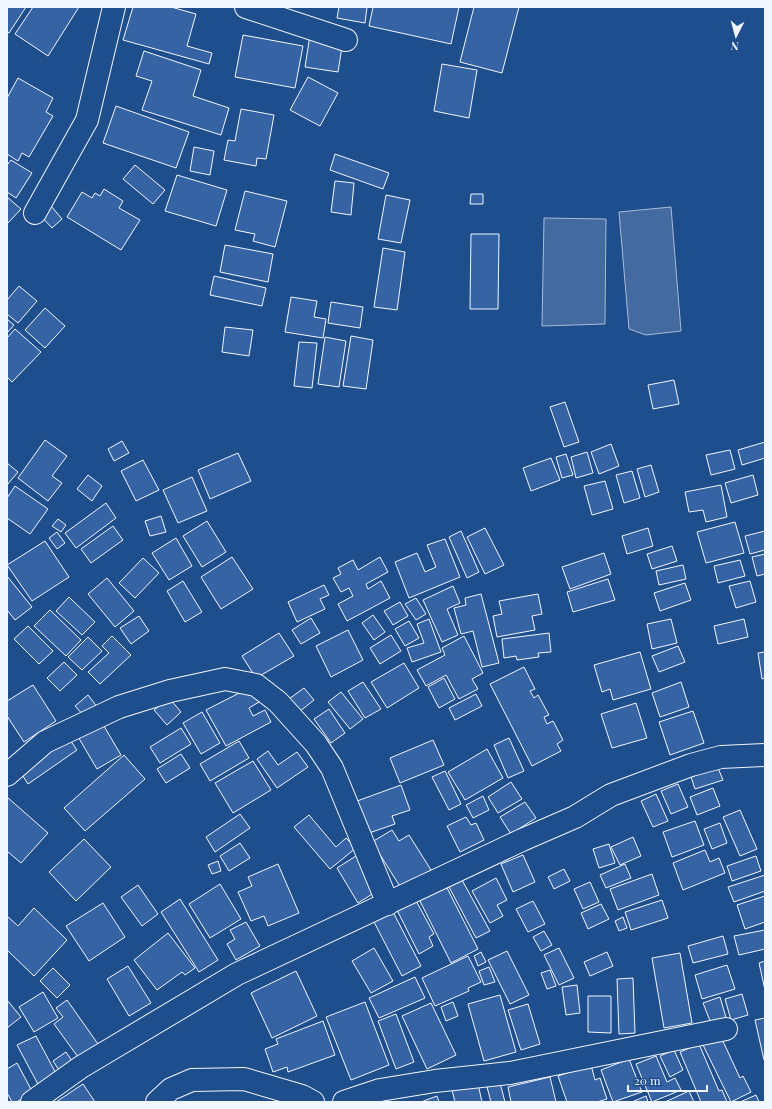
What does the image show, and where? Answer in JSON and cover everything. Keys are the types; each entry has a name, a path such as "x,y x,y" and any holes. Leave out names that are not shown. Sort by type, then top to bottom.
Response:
{"street":[{"path":"35,214 87,120 114,7"},
{"path":"246,7 346,40"},
{"path":"7,775 45,742 119,707 170,690 225,679 256,685 278,702 316,744 332,768 388,904"},
{"path":"32,1102 81,1068 237,974 522,840 575,817 611,795 691,765 721,757 765,754"},
{"path":"344,1102 380,1090 435,1081 510,1073 726,1029"},
{"path":"157,1102 171,1089 192,1080 244,1079 302,1096 313,1102"}],"water":[{"path":"671,207 681,331 646,335 629,329 619,212"},
{"path":"544,218 606,219 605,324 542,326"}],"building":[{"path":"7,7 26,7 9,33 7,32"},
{"path":"33,7 79,7 48,56 15,34"},
{"path":"133,7 171,7 196,14 187,46 212,53 209,64 123,40"},
{"path":"339,7 367,7 365,23 337,18"},
{"path":"373,7 459,7 451,44 369,26"},
{"path":"474,7 519,7 502,73 460,62"},
{"path":"243,35 303,46 295,88 235,77"},
{"path":"310,35 343,40 338,72 305,67"},
{"path":"144,51 201,70 193,96 229,108 221,135 142,110 152,81 136,76"},
{"path":"442,64 477,70 469,118 434,111"},
{"path":"308,77 338,93 320,126 290,110"},
{"path":"18,78 53,98 46,112 53,116 29,157 22,153 18,161 7,154 7,98"},
{"path":"116,106 189,132 176,168 103,143"},
{"path":"241,109 274,115 266,159 257,158 256,166 224,160 228,140 235,141"},
{"path":"194,147 214,151 210,175 190,171"},
{"path":"335,154 389,173 383,189 330,170"},
{"path":"11,160 32,173 16,198 7,192 7,165"},
{"path":"135,165 165,190 153,204 123,179"},
{"path":"177,175 227,190 216,226 165,211"},
{"path":"335,181 354,183 351,215 331,212"},
{"path":"104,189 123,201 119,208 140,220 121,250 67,217 82,192 92,198 95,193 100,196"},
{"path":"245,191 287,201 275,247 253,241 255,234 235,230"},
{"path":"471,194 483,194 483,204 470,204"},
{"path":"386,195 410,200 401,243 378,239"},
{"path":"7,197 21,209 7,224"},
{"path":"51,206 62,219 52,228 40,215"},
{"path":"471,234 499,234 498,309 470,309"},
{"path":"225,245 273,254 268,282 220,272"},
{"path":"383,248 405,252 397,310 374,307"},
{"path":"214,276 266,288 262,306 210,295"},
{"path":"19,286 37,301 18,323 7,314 7,300"},
{"path":"291,297 317,301 314,317 326,319 323,338 285,332"},
{"path":"331,302 363,307 360,328 328,323"},
{"path":"45,308 65,326 45,348 25,330"},
{"path":"7,319 14,325 7,333"},
{"path":"225,327 253,330 249,356 222,352"},
{"path":"15,329 41,352 12,382 7,377 7,338"},
{"path":"351,336 373,340 366,389 343,386"},
{"path":"325,337 346,341 339,387 318,384"},
{"path":"299,342 317,343 312,388 294,386"},
{"path":"674,380 679,404 653,409 648,385"},
{"path":"565,402 579,442 564,447 550,407"},
{"path":"45,440 67,456 52,476 62,483 48,501 18,478"},
{"path":"122,441 129,453 114,461 108,449"},
{"path":"765,442 765,458 742,465 738,450"},
{"path":"611,444 619,466 599,474 591,452"},
{"path":"730,450 735,469 711,475 706,455"},
{"path":"587,452 593,473 576,478 571,457"},
{"path":"238,453 251,481 210,499 198,470"},
{"path":"566,454 573,475 562,478 556,457"},
{"path":"551,458 560,480 531,491 523,468"},
{"path":"143,460 159,490 136,501 121,471"},
{"path":"7,463 18,472 7,485"},
{"path":"651,465 659,492 645,497 637,469"},
{"path":"632,471 640,498 624,503 616,475"},
{"path":"88,475 102,486 92,501 77,489"},
{"path":"753,475 758,495 731,503 725,483"},
{"path":"192,477 207,511 178,523 163,490"},
{"path":"605,481 613,509 592,515 584,486"},
{"path":"721,485 727,517 706,522 703,510 689,512 685,492"},
{"path":"15,486 48,509 30,534 7,518 7,498"},
{"path":"106,503 116,518 76,548 65,533"},
{"path":"161,516 166,532 150,536 145,521"},
{"path":"58,519 66,525 61,532 52,526"},
{"path":"207,521 226,552 202,567 183,536"},
{"path":"735,522 744,553 706,563 697,532"},
{"path":"113,526 123,540 91,563 81,549"},
{"path":"485,528 504,565 485,574 467,537"},
{"path":"648,528 653,546 627,554 622,536"},
{"path":"461,531 479,572 467,578 449,537"},
{"path":"765,531 765,550 750,554 745,536"},
{"path":"57,532 65,543 57,549 49,538"},
{"path":"176,538 192,566 169,580 152,553"},
{"path":"445,539 460,577 409,598 395,562 417,553 425,572 436,567 427,545"},
{"path":"45,541 69,577 32,601 7,565"},
{"path":"672,546 677,561 652,569 647,554"},
{"path":"604,553 611,574 570,589 562,567"},
{"path":"765,554 765,574 757,576 752,557"},
{"path":"232,557 253,589 221,609 201,577"},
{"path":"380,557 388,572 366,584 368,589 381,581 390,598 347,621 338,604 353,596 349,588 341,592 333,578 341,574 338,568 353,560 358,570"},
{"path":"143,558 159,573 135,598 119,583"},
{"path":"740,560 745,576 718,583 714,566"},
{"path":"683,565 686,579 659,585 656,571"},
{"path":"7,576 32,607 15,620 7,610"},
{"path":"107,578 134,611 115,627 88,594"},
{"path":"608,579 615,600 573,612 567,592"},
{"path":"183,581 202,612 185,622 167,591"},
{"path":"750,581 756,602 736,608 729,586"},
{"path":"685,583 691,600 660,611 654,593"},
{"path":"324,585 329,595 320,599 325,609 297,622 288,602"},
{"path":"453,586 460,603 447,609 458,635 442,642 423,600"},
{"path":"481,594 499,663 482,667 473,631 461,634 454,608 466,605 465,598"},
{"path":"538,594 542,614 532,616 535,630 497,637 493,616 502,614 499,601"},
{"path":"69,597 95,622 82,635 56,611"},
{"path":"416,598 426,614 416,620 405,604"},
{"path":"400,602 408,616 393,625 384,611"},
{"path":"50,610 81,640 66,656 34,626"},
{"path":"373,615 385,632 374,640 362,623"},
{"path":"139,616 149,631 131,644 120,628"},
{"path":"311,618 320,633 301,644 292,630"},
{"path":"429,619 441,652 412,662 407,648 424,643 417,624"},
{"path":"671,619 677,643 652,649 647,624"},
{"path":"744,619 748,637 718,644 714,626"},
{"path":"409,621 419,638 405,646 395,629"},
{"path":"28,626 53,651 39,664 14,639"},
{"path":"348,630 363,660 331,677 316,646"},
{"path":"279,633 294,656 256,678 242,656"},
{"path":"549,633 551,652 538,653 539,657 517,660 516,656 504,658 502,639"},
{"path":"391,635 401,651 380,664 370,648"},
{"path":"112,636 131,655 100,684 88,672 109,653 102,646"},
{"path":"464,636 483,673 472,679 478,689 459,699 446,675 426,686 417,670 445,655 442,648"},
{"path":"88,637 102,651 82,670 68,657"},
{"path":"678,646 685,662 659,672 652,656"},
{"path":"640,652 651,689 613,700 610,689 602,692 594,665"},
{"path":"765,652 765,678 762,679 758,653"},
{"path":"64,662 77,675 60,691 47,678"},
{"path":"404,663 419,688 387,708 371,682"},
{"path":"524,667 535,689 530,691 534,698 538,695 549,715 544,717 547,724 553,721 563,740 557,744 561,751 532,766 490,684"},
{"path":"444,678 455,699 439,708 428,687"},
{"path":"363,682 381,709 365,718 348,691"},
{"path":"681,682 689,707 660,717 652,693"},
{"path":"33,685 56,721 24,742 7,716 7,701"},
{"path":"251,687 259,702 249,708 253,716 265,710 271,722 226,746 206,710"},
{"path":"304,688 314,700 299,712 289,699"},
{"path":"341,692 363,719 350,729 328,702"},
{"path":"476,694 482,706 455,720 449,708"},
{"path":"88,695 98,708 86,718 75,706"},
{"path":"169,698 181,712 167,725 154,710"},
{"path":"636,703 647,738 612,748 601,714"},
{"path":"329,709 345,733 331,743 314,719"},
{"path":"693,711 704,743 670,755 659,722"},
{"path":"202,712 220,743 201,754 183,723"},
{"path":"101,721 121,755 97,769 77,735"},
{"path":"181,728 191,744 160,763 150,747"},
{"path":"68,737 77,750 28,784 19,770"},
{"path":"509,738 524,771 508,778 494,745"},
{"path":"433,740 444,765 400,783 390,758"},
{"path":"239,741 249,758 210,781 200,764"},
{"path":"487,749 503,778 465,800 448,772"},
{"path":"268,751 278,765 297,752 308,767 277,788 257,759"},
{"path":"181,754 190,768 166,783 157,769"},
{"path":"124,755 145,779 85,831 64,808"},
{"path":"253,761 271,790 233,813 215,783"},
{"path":"718,768 723,780 695,789 691,777"},
{"path":"445,771 461,804 449,810 432,777"},
{"path":"511,782 522,799 498,813 488,797"},
{"path":"678,784 688,807 671,814 661,791"},
{"path":"401,785 410,810 392,816 395,824 369,833 357,801"},
{"path":"713,788 720,806 697,815 690,797"},
{"path":"656,794 668,821 653,827 641,801"},
{"path":"483,796 489,810 473,818 466,805"},
{"path":"7,797 48,833 21,863 7,851"},
{"path":"525,802 536,818 511,834 500,817"},
{"path":"740,810 757,849 740,856 723,817"},
{"path":"240,814 250,828 215,852 206,837"},
{"path":"309,815 336,847 346,838 356,848 330,869 294,827"},
{"path":"466,817 471,825 476,823 484,840 460,852 447,826"},
{"path":"695,821 704,845 672,857 663,832"},
{"path":"720,823 727,843 712,849 704,829"},
{"path":"392,830 399,841 409,835 431,870 401,888 372,842"},
{"path":"633,837 641,856 620,865 611,847"},
{"path":"84,839 111,867 76,901 49,872"},
{"path":"240,843 250,858 229,871 220,856"},
{"path":"609,844 615,863 599,868 593,849"},
{"path":"705,850 710,862 719,858 725,873 683,890 673,863"},
{"path":"523,855 535,882 513,892 501,864"},
{"path":"356,856 377,891 358,903 337,868"},
{"path":"756,856 761,871 732,881 727,866"},
{"path":"218,861 221,871 212,874 208,865"},
{"path":"278,864 299,913 268,926 264,916 251,921 238,892 252,886 248,877"},
{"path":"625,864 631,878 606,888 600,875"},
{"path":"564,869 570,881 554,889 548,877"},
{"path":"652,874 659,895 618,910 610,889"},
{"path":"765,875 765,891 734,902 728,887"},
{"path":"496,878 507,900 497,905 503,916 490,923 472,891"},
{"path":"462,880 490,931 476,938 449,887"},
{"path":"590,882 599,902 583,909 574,889"},
{"path":"220,884 241,919 210,938 189,904"},
{"path":"138,885 158,914 142,926 121,897"},
{"path":"446,886 478,949 451,963 419,899"},
{"path":"765,896 765,922 745,929 737,905"},
{"path":"414,897 434,934 429,937 433,946 419,954 395,906"},
{"path":"180,899 218,960 199,972 161,912"},
{"path":"662,900 668,918 631,930 625,912"},
{"path":"533,901 545,924 528,932 516,909"},
{"path":"103,903 125,937 89,961 66,926"},
{"path":"601,904 609,919 588,929 581,913"},
{"path":"34,908 67,940 34,976 7,950 7,916 18,926"},
{"path":"392,910 421,966 402,976 373,920"},
{"path":"623,917 627,928 619,931 615,921"},
{"path":"246,922 260,946 236,960 227,944 235,939 230,930"},
{"path":"765,930 765,949 739,955 734,936"},
{"path":"544,931 552,945 541,951 533,937"},
{"path":"168,933 195,968 185,975 182,972 157,990 134,960"},
{"path":"723,936 728,954 693,963 688,946"},
{"path":"374,948 393,981 371,993 352,961"},
{"path":"559,948 574,978 559,985 544,955"},
{"path":"507,951 529,995 510,1004 488,960"},
{"path":"481,952 486,962 478,966 474,956"},
{"path":"607,952 613,966 590,976 584,962"},
{"path":"680,953 692,1023 664,1028 652,958"},
{"path":"468,956 481,982 468,988 469,991 435,1006 422,978"},
{"path":"765,961 765,990 759,963"},
{"path":"727,965 735,989 702,999 695,975"},
{"path":"128,966 151,1003 129,1016 107,979"},
{"path":"489,967 495,982 484,985 479,971"},
{"path":"53,968 70,985 57,998 40,981"},
{"path":"550,970 556,986 547,989 541,973"},
{"path":"296,971 317,1016 272,1038 251,993"},
{"path":"415,977 425,998 379,1018 369,998"},
{"path":"633,978 635,1033 619,1034 617,979"},
{"path":"577,985 580,1013 566,1015 562,987"},
{"path":"43,992 58,1018 34,1032 19,1007"},
{"path":"742,994 748,1015 731,1020 725,999"},
{"path":"500,995 516,1052 484,1061 468,1004"},
{"path":"588,996 611,996 611,1033 588,1032"},
{"path":"720,997 727,1021 712,1026 703,1003"},
{"path":"7,1000 21,1017 7,1028"},
{"path":"67,1000 98,1044 78,1057 54,1024 63,1017 56,1008"},
{"path":"365,1002 389,1065 351,1080 326,1017"},
{"path":"453,1002 458,1016 446,1021 441,1007"},
{"path":"431,1003 456,1055 427,1069 402,1016"},
{"path":"528,1004 540,1044 521,1050 508,1010"},
{"path":"396,1014 414,1062 396,1069 378,1021"},
{"path":"765,1018 765,1060 764,1060 755,1020"},
{"path":"323,1021 335,1055 288,1072 287,1067 273,1072 265,1049 278,1044 276,1039"},
{"path":"36,1036 59,1079 40,1088 17,1045"},
{"path":"721,1037 740,1078 743,1076 751,1092 731,1102 703,1045"},
{"path":"699,1044 719,1091 722,1090 727,1102 701,1102 680,1052"},
{"path":"674,1050 683,1070 670,1077 660,1056"},
{"path":"66,1052 76,1067 63,1076 53,1061"},
{"path":"656,1056 667,1082 675,1078 681,1090 652,1102 636,1064"},
{"path":"629,1059 642,1092 613,1102 601,1070"},
{"path":"17,1063 33,1093 16,1102 12,1102 7,1093 7,1069"},
{"path":"591,1065 595,1080 600,1078 607,1099 597,1102 567,1102 558,1076"},
{"path":"550,1077 556,1102 511,1102 508,1087"},
{"path":"500,1083 505,1102 491,1102 487,1087"},
{"path":"83,1084 95,1102 56,1102"},
{"path":"478,1084 482,1102 455,1102 452,1090"},
{"path":"689,1091 694,1102 665,1102"},
{"path":"756,1095 759,1102 740,1102"},
{"path":"437,1096 439,1102 421,1102"},
{"path":"646,1096 648,1102 632,1102"}]}
